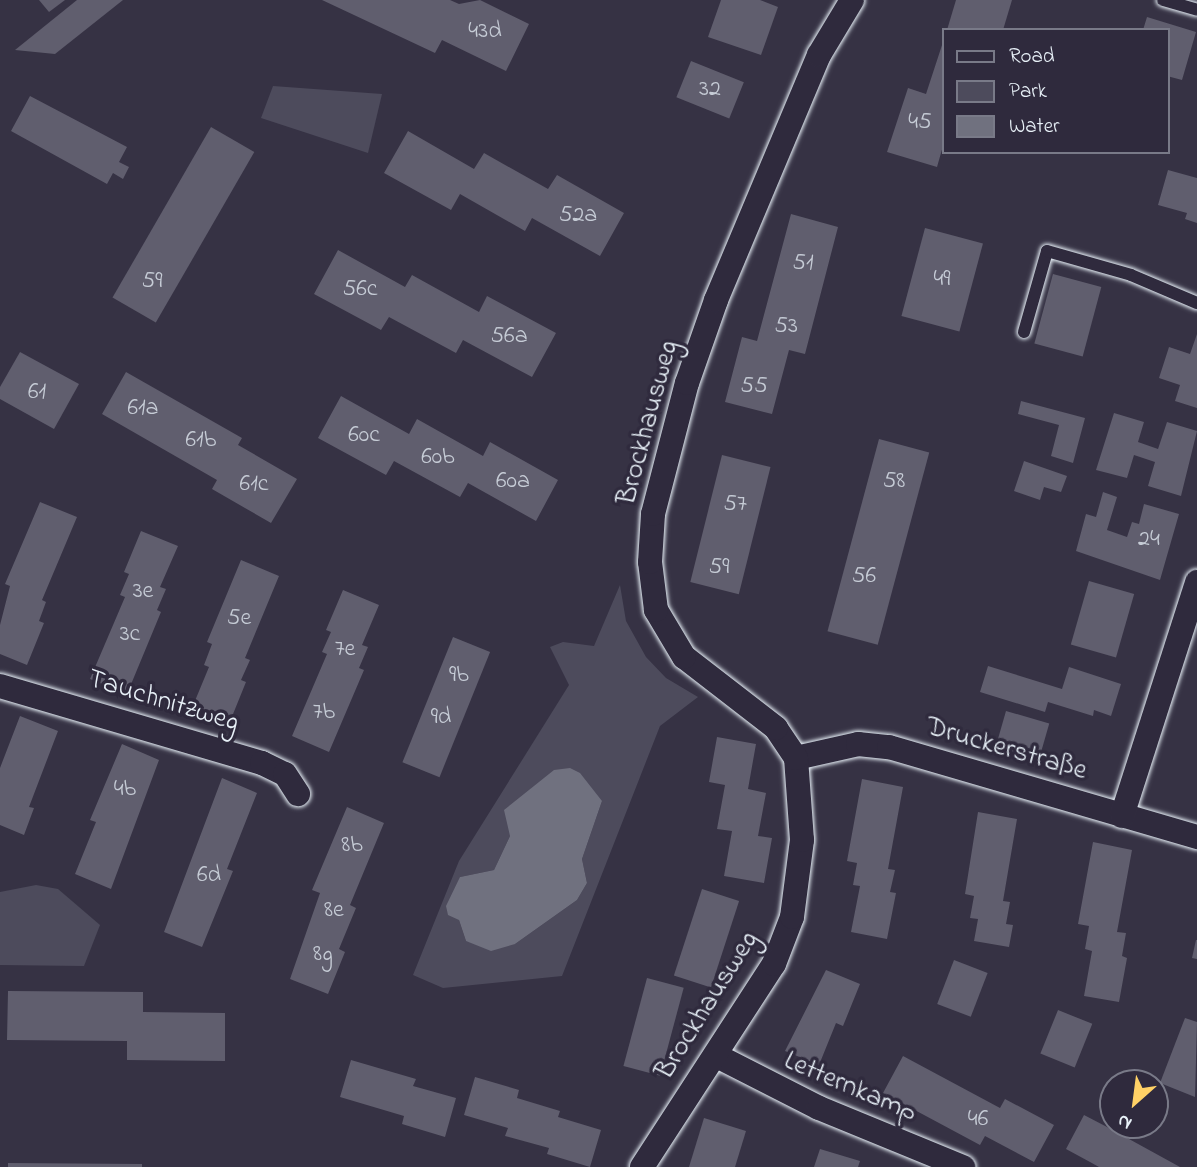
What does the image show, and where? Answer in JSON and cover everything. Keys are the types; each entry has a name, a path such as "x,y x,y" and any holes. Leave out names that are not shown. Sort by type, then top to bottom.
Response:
{"street":[{"name":"Brockhausweg","path":"642,1167 718,1056 774,964 792,917 802,840 796,758 776,728 684,657 668,635 656,610 651,572 653,514 683,396 716,300 819,55 852,0"},
{"path":"1122,816 1197,583"},
{"name":"Tauchnitzweg","path":"0,686 262,763 285,774 298,794"},
{"name":"Druckerstraße","path":"796,758 872,744 1197,836"},
{"name":"Letternkamp","path":"718,1056 819,1108 963,1167"}],"lane":[{"path":"1163,0 1197,10"},
{"path":"1024,332 1047,251 1131,275 1197,303"}],"green space":[{"path":"273,86 382,94 368,153 261,118"},
{"path":"620,585 626,621 646,657 666,678 698,697 660,726 562,976 443,988 413,975 459,861 569,685 550,647 563,642 594,646","holes":["602,801 582,859 587,883 577,900 515,944 466,941 459,920 460,877 494,870 510,836"]},
{"path":"36,885 58,889 100,925 84,966 0,965 0,892"}],"water":[{"path":"570,768 580,773 602,801 582,859 587,883 577,900 515,944 491,951 466,941 459,920 448,915 446,906 460,877 494,870 510,836 504,810 554,770"}],"building":[{"path":"39,0 65,0 49,12"},
{"path":"77,0 123,0 55,54 15,50"},
{"path":"322,0 450,0 459,4 480,0 529,24 506,71 442,40 435,53"},
{"path":"721,0 760,0 778,7 761,55 708,37"},
{"path":"956,0 1012,0 1004,28 948,28"},
{"path":"1147,17 1196,32 1182,80 1169,77 1169,28 1144,28"},
{"path":"942,45 942,150 937,167 887,152 908,88 926,94"},
{"path":"691,61 744,82 729,119 676,97"},
{"path":"30,96 127,147 119,162 129,167 123,179 113,173 107,184 11,131"},
{"path":"211,127 254,152 156,323 113,298"},
{"path":"408,131 474,169 484,153 548,189 557,175 624,213 600,256 532,218 525,231 460,194 451,210 384,173"},
{"path":"1168,170 1197,178 1197,223 1185,219 1187,213 1158,205"},
{"path":"791,214 838,227 805,354 789,350 772,414 725,402 742,337 757,341"},
{"path":"925,228 983,244 959,331 901,316"},
{"path":"338,250 405,287 412,275 479,312 487,296 556,333 532,377 463,340 456,353 389,317 381,330 314,294"},
{"path":"1053,274 1101,287 1083,356 1034,344"},
{"path":"1197,334 1197,408 1175,401 1180,385 1159,378 1169,347 1190,354"},
{"path":"20,352 79,384 54,429 0,399 0,387"},
{"path":"126,372 242,438 238,445 297,479 271,523 212,489 217,480 102,414"},
{"path":"341,396 409,434 417,419 483,456 490,442 558,480 536,521 468,483 460,497 394,461 386,475 318,438"},
{"path":"1021,401 1085,418 1073,463 1051,456 1059,425 1018,414"},
{"path":"1114,413 1144,422 1138,442 1158,449 1167,422 1197,431 1181,496 1148,486 1155,462 1134,455 1127,478 1096,470"},
{"path":"879,439 929,452 878,645 827,631"},
{"path":"722,455 771,467 739,594 690,582"},
{"path":"1024,461 1067,476 1061,492 1044,487 1040,500 1014,491"},
{"path":"1103,492 1117,497 1107,530 1127,537 1132,522 1139,524 1144,504 1179,514 1160,580 1076,551 1086,514 1096,517"},
{"path":"40,502 77,517 42,600 46,602 39,621 44,623 27,665 0,654 0,625 10,586 5,584"},
{"path":"141,531 178,546 160,587 166,589 157,610 161,612 127,694 90,679 125,597 120,595 129,574 124,572"},
{"path":"241,560 279,576 245,658 250,660 241,680 246,682 229,724 192,708 209,667 204,665 212,644 207,642"},
{"path":"1089,581 1134,594 1116,657 1071,644"},
{"path":"343,590 379,605 362,645 368,647 359,668 364,670 329,752 292,736 327,654 322,652 331,632 326,630"},
{"path":"453,637 490,652 440,777 402,762"},
{"path":"988,666 1062,689 1069,667 1121,684 1111,716 1094,710 1093,716 1048,702 1045,712 980,692"},
{"path":"1006,711 1049,723 1039,759 996,747"},
{"path":"20,716 58,731 29,807 34,808 24,835 0,825 0,768"},
{"path":"717,737 756,744 748,789 766,793 758,836 772,838 764,883 724,876 732,831 717,829 725,785 709,782"},
{"path":"122,744 159,760 111,889 75,874 96,822 90,820"},
{"path":"222,778 257,793 227,869 233,871 202,947 164,932"},
{"path":"862,779 903,787 888,869 895,870 890,892 896,893 887,939 851,932 860,886 853,885 857,863 847,861"},
{"path":"347,807 384,823 350,905 356,908 339,949 345,952 328,994 290,979 320,893 312,890"},
{"path":"978,812 1017,819 1003,901 1010,902 1006,924 1013,925 1009,947 974,941 978,919 970,918 974,896 965,894"},
{"path":"1093,842 1132,850 1117,932 1126,933 1122,956 1127,958 1119,1002 1084,996 1092,951 1085,949 1089,926 1078,924"},
{"path":"702,889 739,901 711,988 674,976"},
{"path":"1197,940 1197,959 1192,958"},
{"path":"954,960 988,973 971,1017 937,1004"},
{"path":"826,970 860,984 843,1026 836,1023 819,1065 785,1051"},
{"path":"647,978 684,988 660,1076 623,1066"},
{"path":"8,991 143,992 143,1012 225,1013 225,1061 127,1060 127,1041 7,1040"},
{"path":"1058,1010 1092,1024 1075,1067 1040,1054"},
{"path":"1185,1018 1197,1022 1195,1097 1169,1087 1169,1069 1165,1069"},
{"path":"903,1056 1000,1108 1005,1099 1054,1125 1034,1162 985,1136 980,1145 883,1093"},
{"path":"351,1060 416,1079 413,1086 456,1098 445,1137 402,1124 404,1116 340,1097"},
{"path":"475,1077 519,1090 517,1098 560,1111 558,1117 601,1130 590,1167 547,1154 549,1148 505,1136 508,1128 464,1115"},
{"path":"1084,1115 1099,1123 1099,1139 1128,1139 1180,1167 1099,1167 1066,1149"},
{"path":"704,1118 746,1131 735,1167 689,1167"},
{"path":"820,1149 860,1161 858,1167 814,1167"},
{"path":"8,1163 142,1164 142,1167 8,1167"}]}
